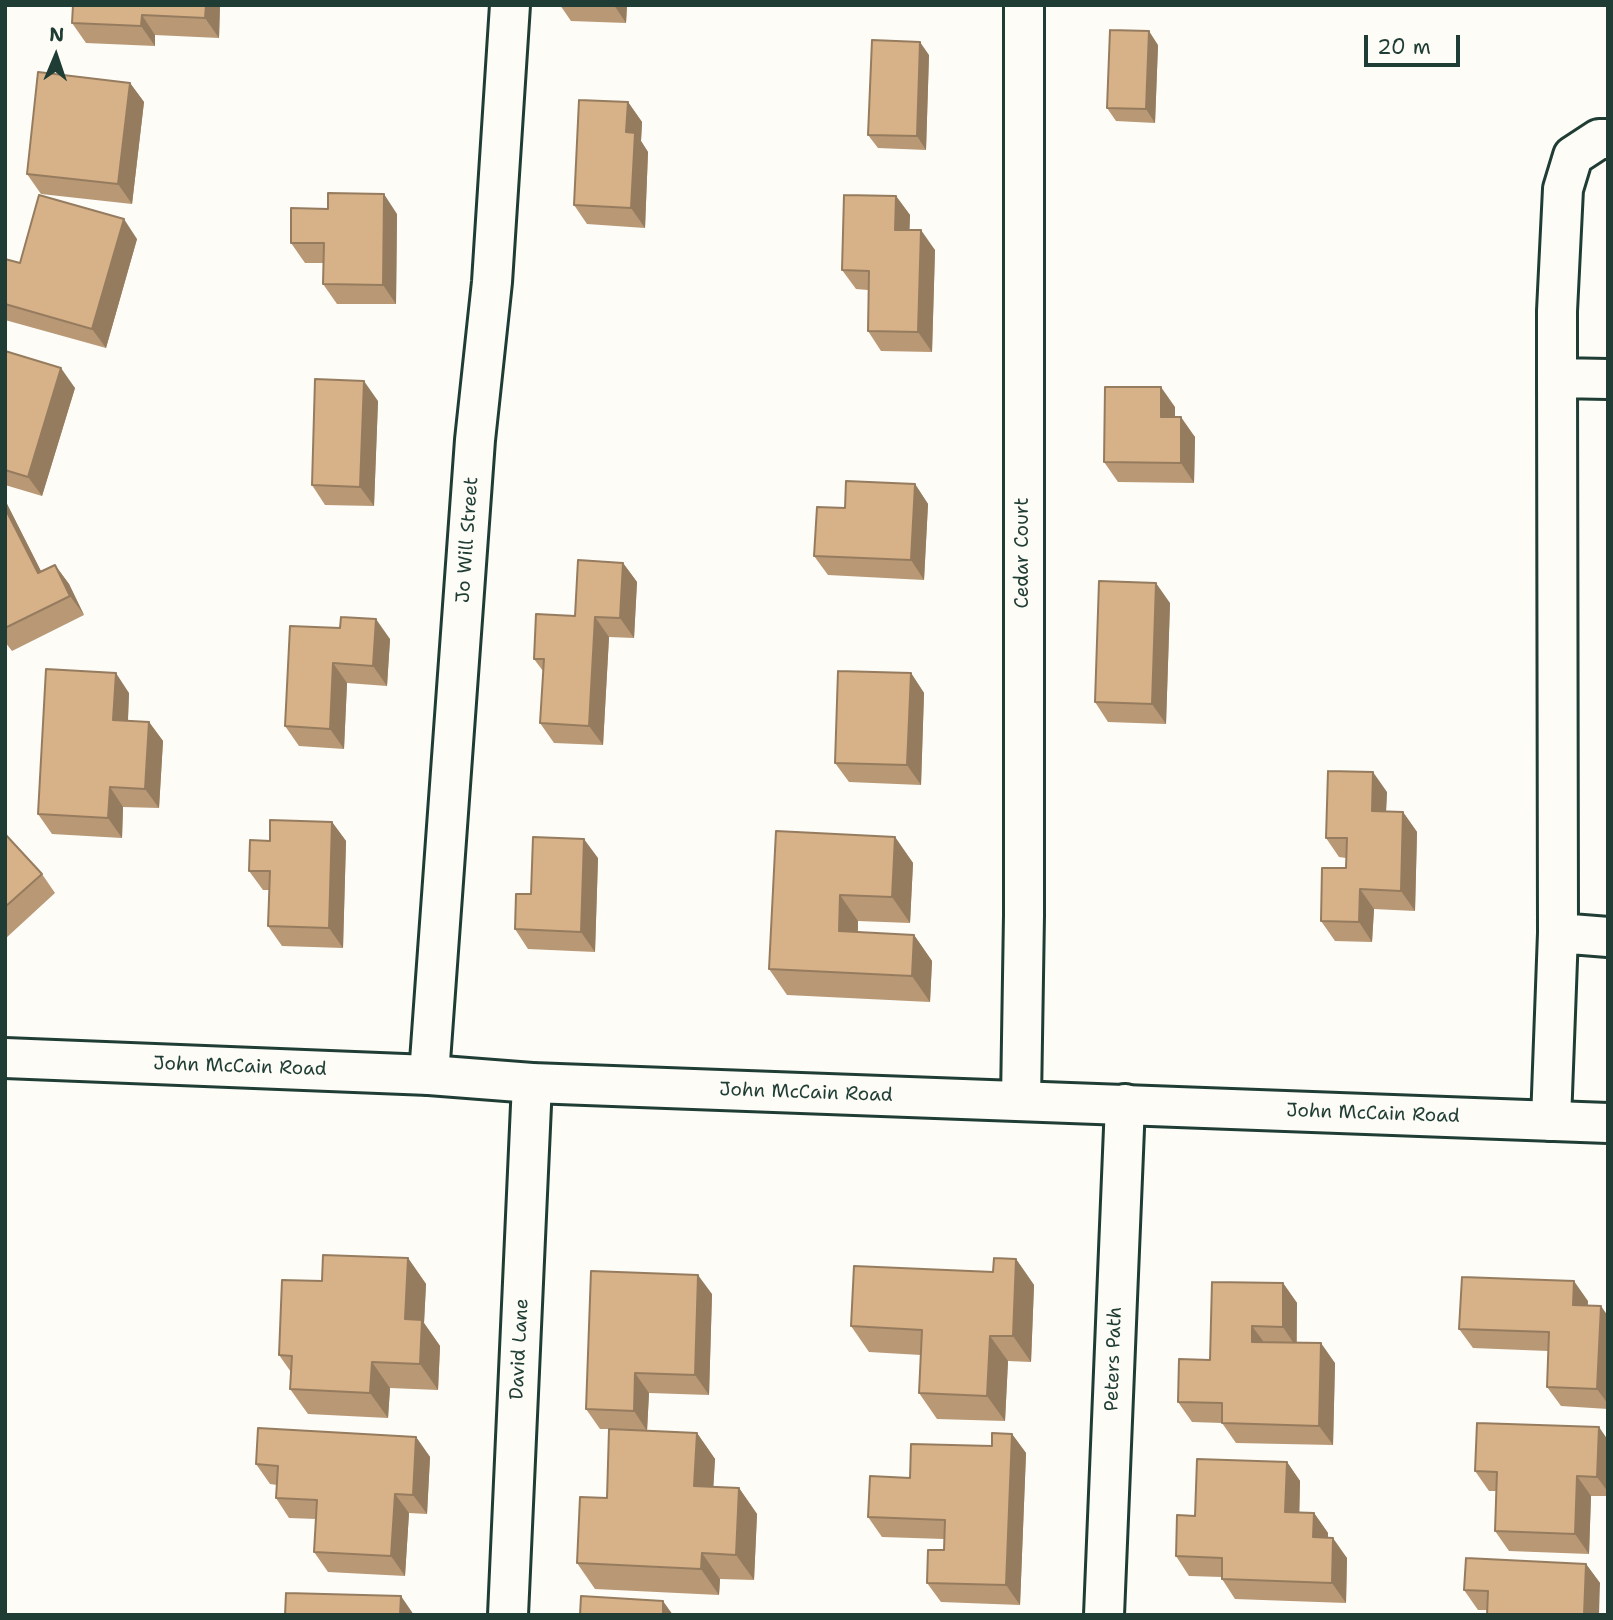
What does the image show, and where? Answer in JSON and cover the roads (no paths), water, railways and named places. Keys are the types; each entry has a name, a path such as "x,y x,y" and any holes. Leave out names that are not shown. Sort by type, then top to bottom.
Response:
{"street":[{"name":"Jo Will Street","path":"429,1075 475,440 492,282 510,5"},
{"name":"Cedar Court","path":"1021,1100 1024,915 1024,5"},
{"path":"1551,1121 1558,933 1557,311 1563,189 1573,156 1599,139 1608,139"},
{"path":"1557,378 1608,379"},
{"path":"1558,933 1608,937"},
{"name":"John McCain Road","path":"5,1058 429,1075 532,1083 1608,1123"},
{"name":"David Lane","path":"508,1615 532,1083"},
{"name":"Peters Path","path":"1104,1615 1125,1104"}]}
